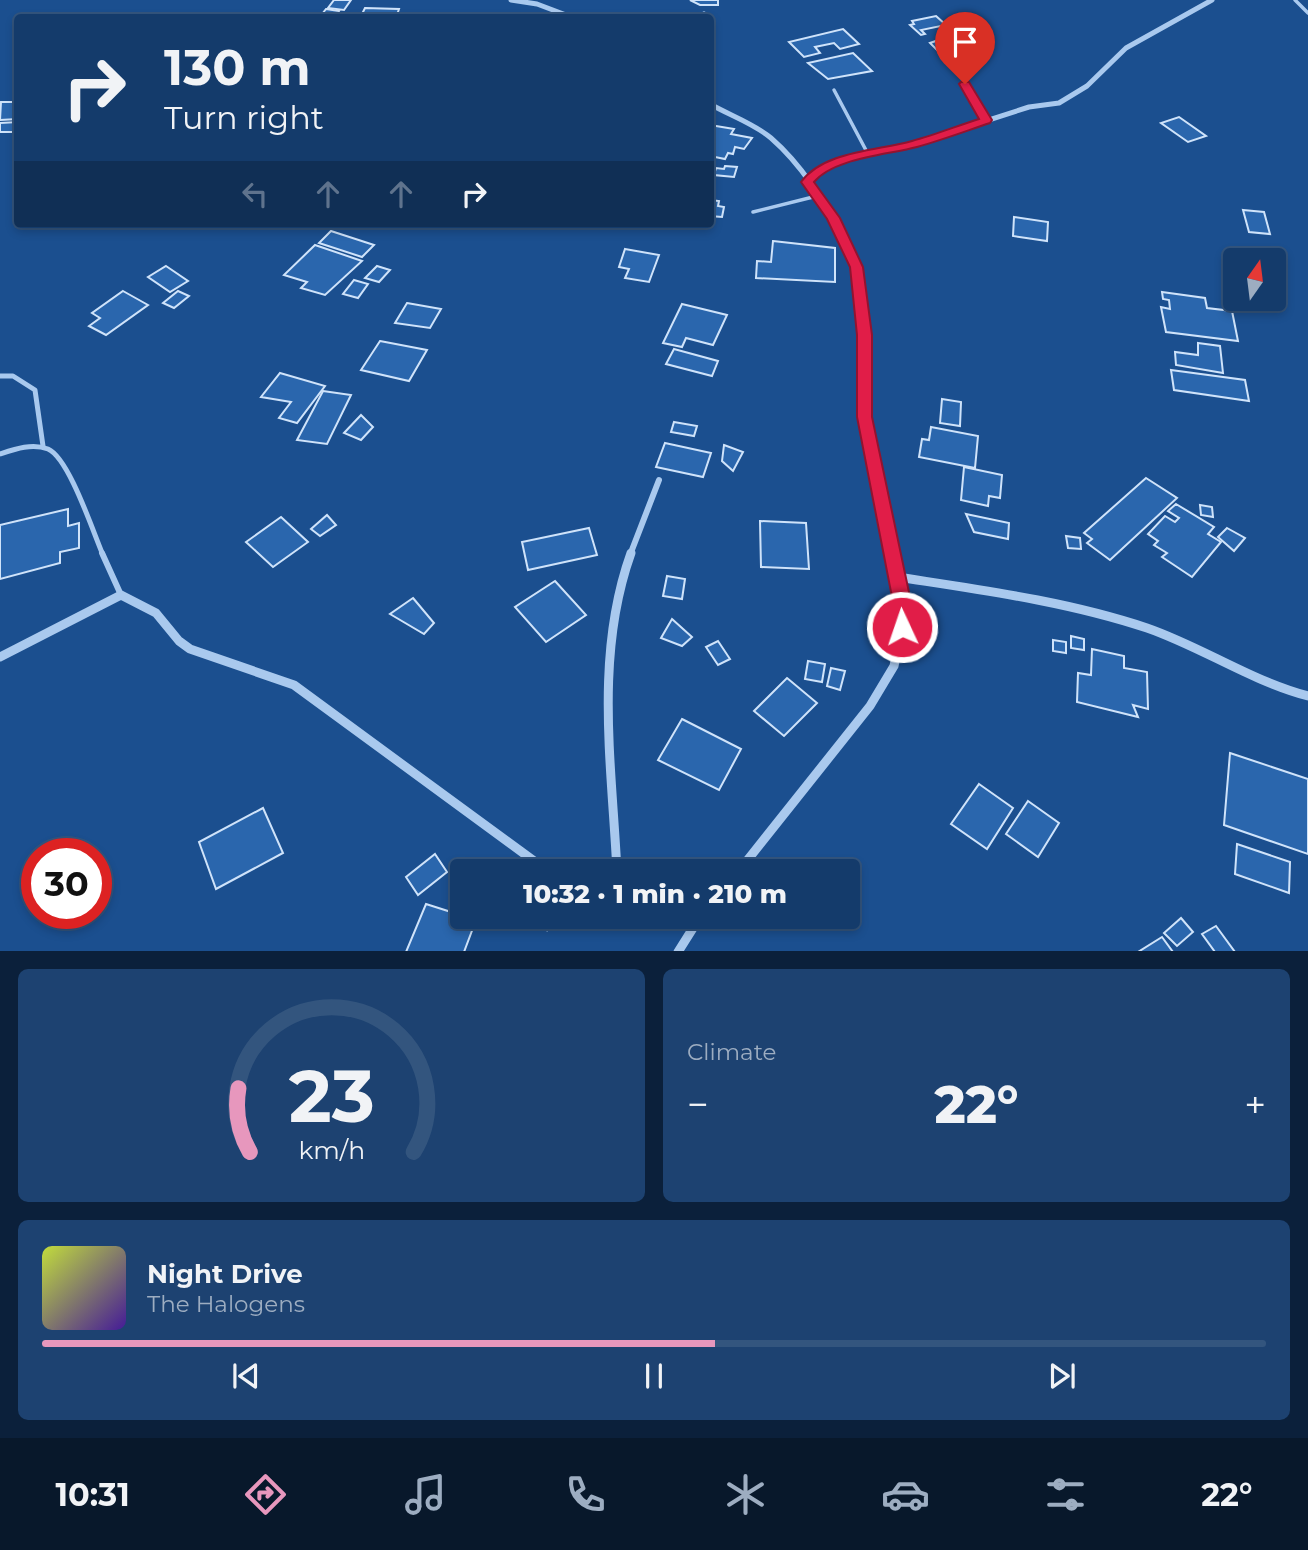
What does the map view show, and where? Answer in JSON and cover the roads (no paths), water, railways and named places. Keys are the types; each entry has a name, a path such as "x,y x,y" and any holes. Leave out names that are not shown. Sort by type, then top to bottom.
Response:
{"street":[{"path":"511,0 537,4 563,14"},
{"path":"807,182 815,173 832,165 914,144 1029,107 1059,103 1087,86 1126,48 1212,0"},
{"path":"714,106 770,137 796,164 833,218 856,267 864,335 864,417 897,577 902,627 894,666 870,706 748,859"},
{"path":"616,859 609,726 610,658 615,607 659,480"},
{"path":"897,577 1077,608 1148,628 1195,647 1280,690 1308,696"},
{"path":"0,657 121,596 156,613 179,641 190,649 294,685 531,859"},
{"path":"678,951 691,929"}],"lane":[{"path":"1296,0 1308,13"},
{"path":"958,66 972,100 986,120"},
{"path":"834,90 868,154"},
{"path":"753,212 817,196"},
{"path":"0,376 13,376 34,390 43,446"},
{"path":"0,454 32,445 52,450 60,458 121,596"}]}
